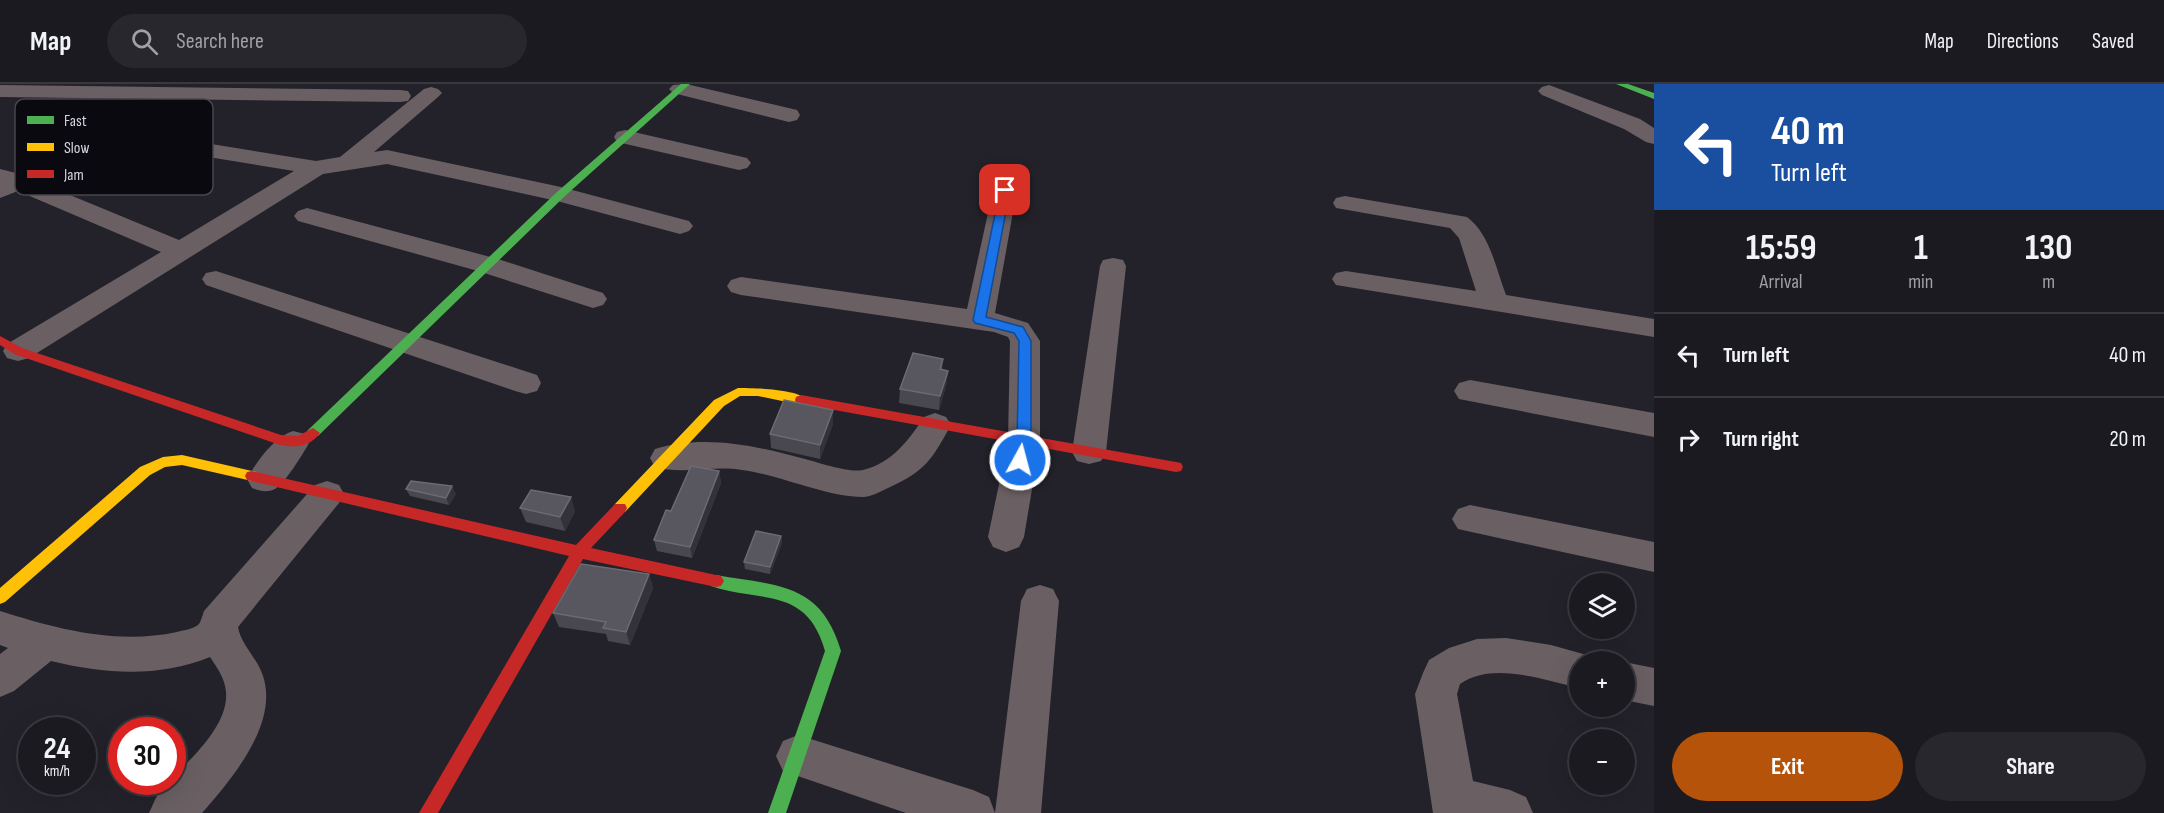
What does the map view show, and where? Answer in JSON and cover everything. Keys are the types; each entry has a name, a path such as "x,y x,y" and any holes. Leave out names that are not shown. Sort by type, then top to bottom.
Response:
{"main road":[{"path":"1620,84 1654,96"},
{"path":"6,345 293,443 307,439 561,195 683,86"},
{"path":"428,813 579,552 719,403 738,392 758,392 1176,467"},
{"path":"0,597 145,471 163,462 182,460 579,552 793,597 814,608 830,630 833,651 777,813"}],"street":[{"path":"683,86 789,115"},
{"path":"0,91 161,88 400,96"},
{"path":"148,99 161,88"},
{"path":"1549,91 1632,124 1654,138"},
{"path":"346,164 431,93"},
{"path":"625,137 739,163"},
{"path":"213,151 316,168 387,157 561,195 680,226"},
{"path":"6,345 182,251 316,168"},
{"path":"979,320 1005,190"},
{"path":"36,195 182,251"},
{"path":"1345,203 1458,222 1472,238 1494,302"},
{"path":"307,216 488,265 593,298"},
{"path":"1089,452 1113,266"},
{"path":"216,279 526,383"},
{"path":"1346,279 1654,328"},
{"path":"741,286 998,323 1018,330 1025,341 1024,441 1006,537"},
{"path":"1470,391 1654,425"},
{"path":"667,458 739,457 762,460 836,480 864,484 901,468 922,447 935,425"},
{"path":"264,479 293,443"},
{"path":"172,813 222,756 245,715 247,692 244,677 218,633 218,622 327,494"},
{"path":"1470,519 1654,557"},
{"path":"1018,813 1040,601"},
{"path":"0,628 44,643 97,653 146,653 190,647 218,633"},
{"path":"0,678 44,643"},
{"path":"1510,813 1455,806 1436,694 1443,673 1462,661 1492,655 1569,668"},
{"path":"1635,683 1654,687"},
{"path":"798,756 973,813"}],"building":[{"path":"913,353 943,359 940,369 948,371 940,396 900,389"},
{"path":"784,400 833,410 820,445 770,434"},
{"path":"691,466 719,471 690,547 654,540 666,510 671,511"},
{"path":"411,481 452,486 446,498 406,489"},
{"path":"531,490 571,497 560,517 520,508"},
{"path":"756,531 781,536 770,567 744,562"},
{"path":"581,564 649,574 626,632 603,628 606,622 553,613"}],"traffic: fast":[{"path":"313,433 561,194 686,84"},
{"path":"1620,84 1654,96"},
{"path":"716,581 773,592 805,605 818,615 827,631 833,651 777,813"}],"traffic: slow":[{"path":"620,508 719,403 738,392 758,392 801,400"},
{"path":"0,597 145,471 163,462 182,460 252,476"}],"traffic: jam":[{"path":"0,340 18,351 280,440 298,441 306,439 313,433"},
{"path":"801,400 1176,467"},
{"path":"252,476 579,552 716,581"},
{"path":"428,813 579,552 620,508"}],"route":[{"path":"1005,190 979,320 998,323 1018,330 1025,341 1024,441 1020,460"}]}
